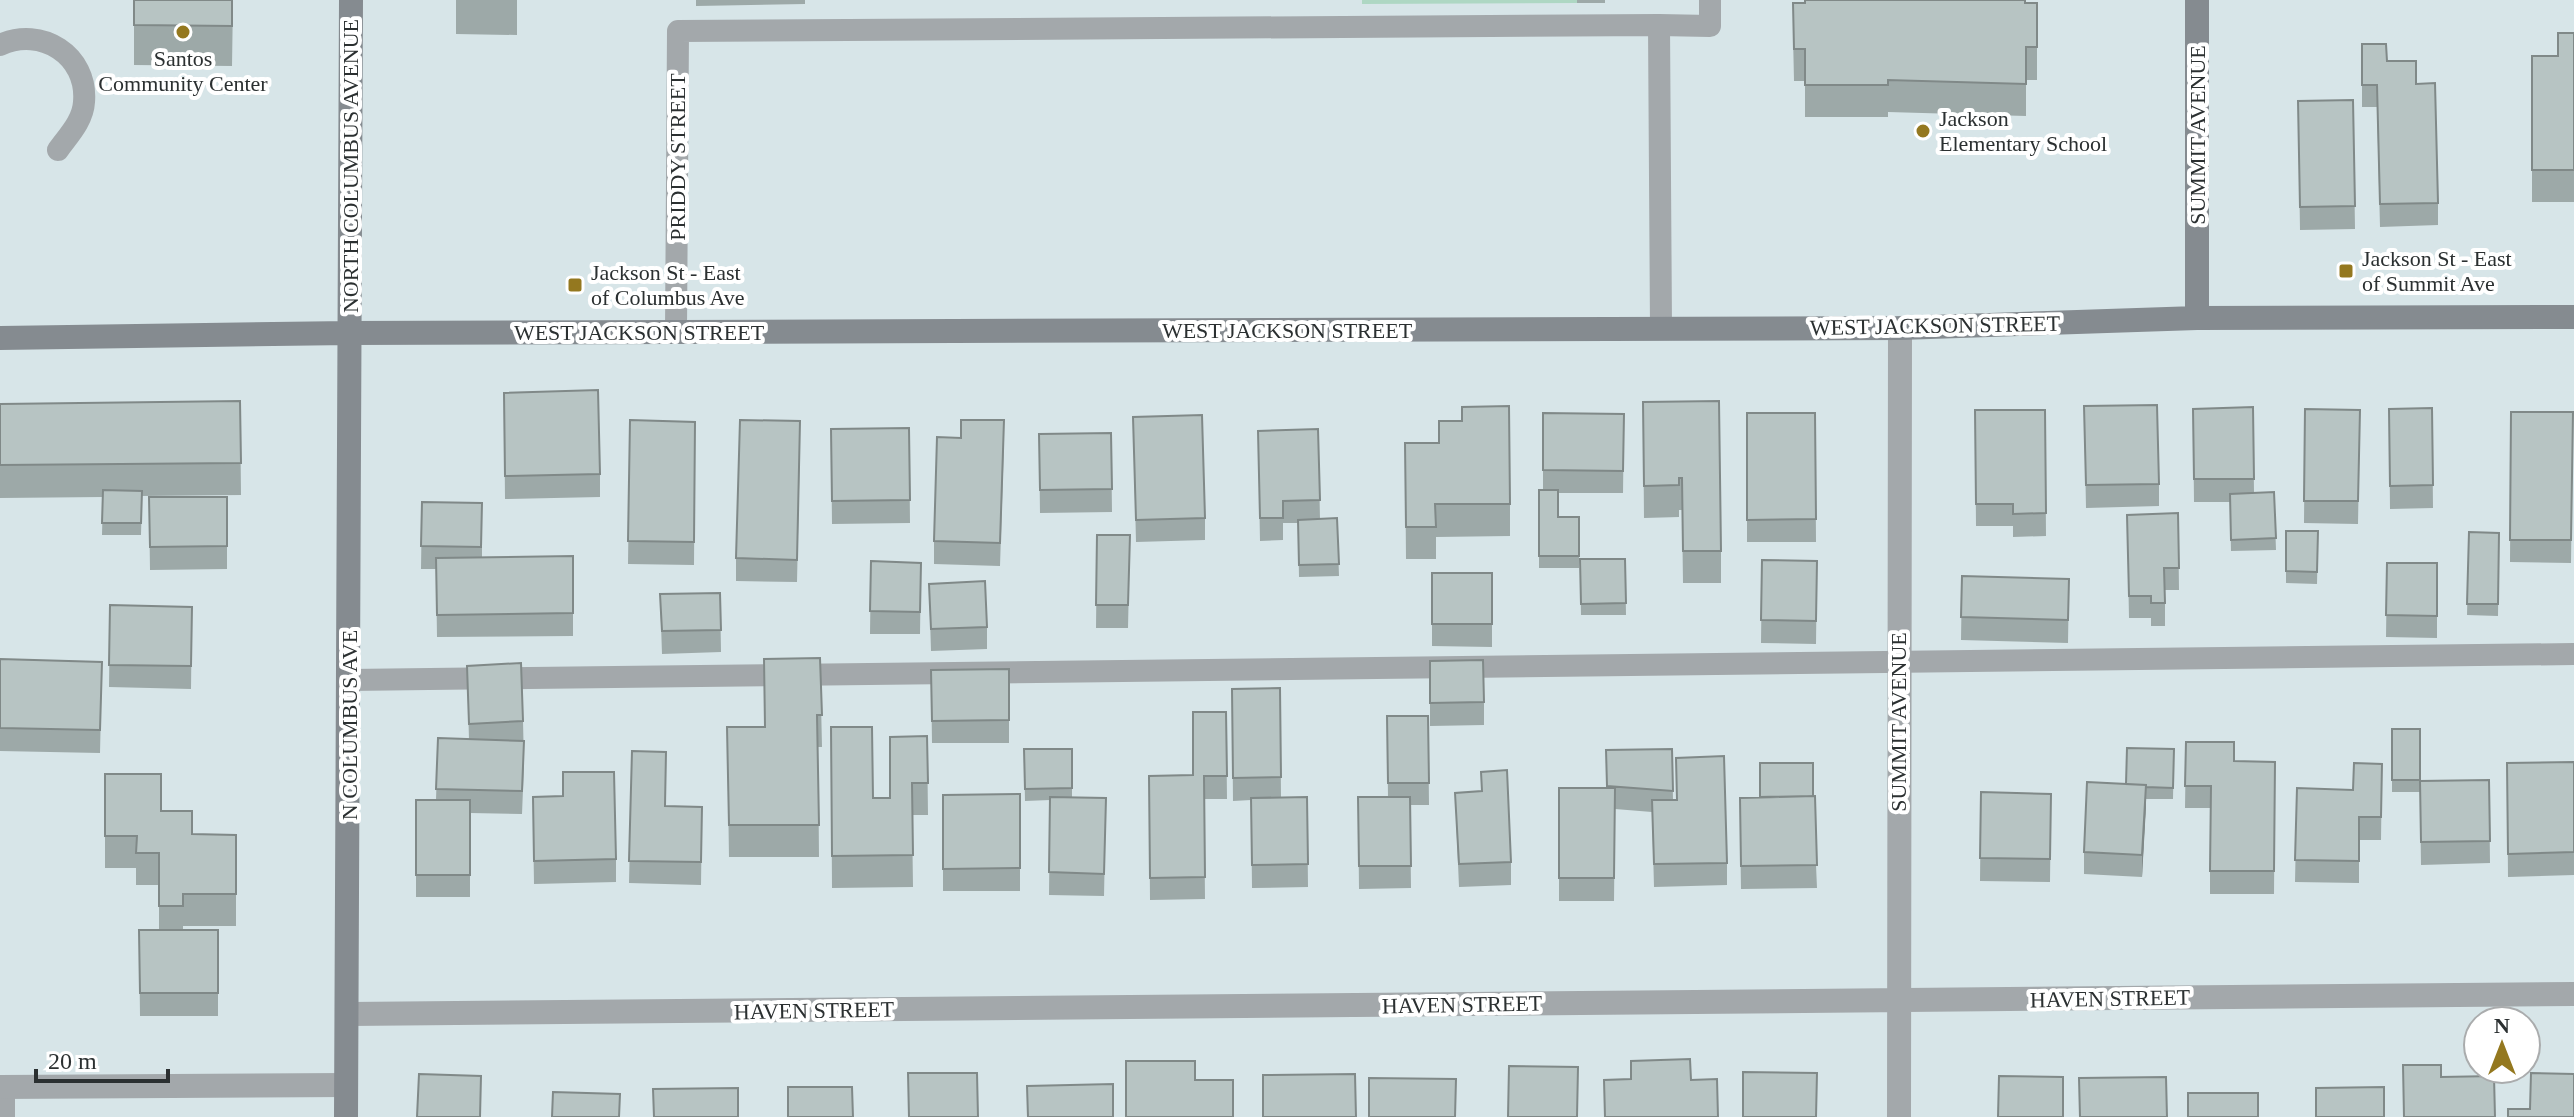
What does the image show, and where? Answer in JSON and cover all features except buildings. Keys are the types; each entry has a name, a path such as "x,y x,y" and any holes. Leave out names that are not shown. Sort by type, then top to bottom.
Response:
{"street":[{"name":"NORTH COLUMBUS AVENUE","path":"349,333 351,0"},
{"name":"SUMMIT AVENUE","path":"2197,0 2197,318"},
{"name":"WEST JACKSON STREET","path":"0,338 349,333 1900,328 2197,318 2574,317"},
{"name":"SUMMIT AVENUE","path":"1899,1117 1900,328"},
{"name":"N COLUMBUS AVE","path":"346,1117 349,1014 349,333"},
{"name":"HAVEN STREET","path":"349,1014 2574,994"},
{"path":"2,1087 346,1085"}],"lane":[{"path":"1661,328 1659,25 1710,26 1710,0"},
{"name":"PRIDDY STREET","path":"676,332 678,31 1659,25"},
{"path":"0,45 30,38 49,42 65,52 77,67 84,85 84,105 78,122 58,150"},
{"path":"349,680 2574,654"},
{"path":"2,1087 4,1117"}],"green space":[{"path":"1362,0 1577,0 1577,3 1362,4"}],"place":[{"name":"Santos Community Center","path":"183,32"},
{"name":"Jackson Elementary School","path":"1923,131"},
{"name":"Jackson St - East of Summit Ave","path":"2346,271"},
{"name":"Jackson St - East of Columbus Ave","path":"575,285"}]}
